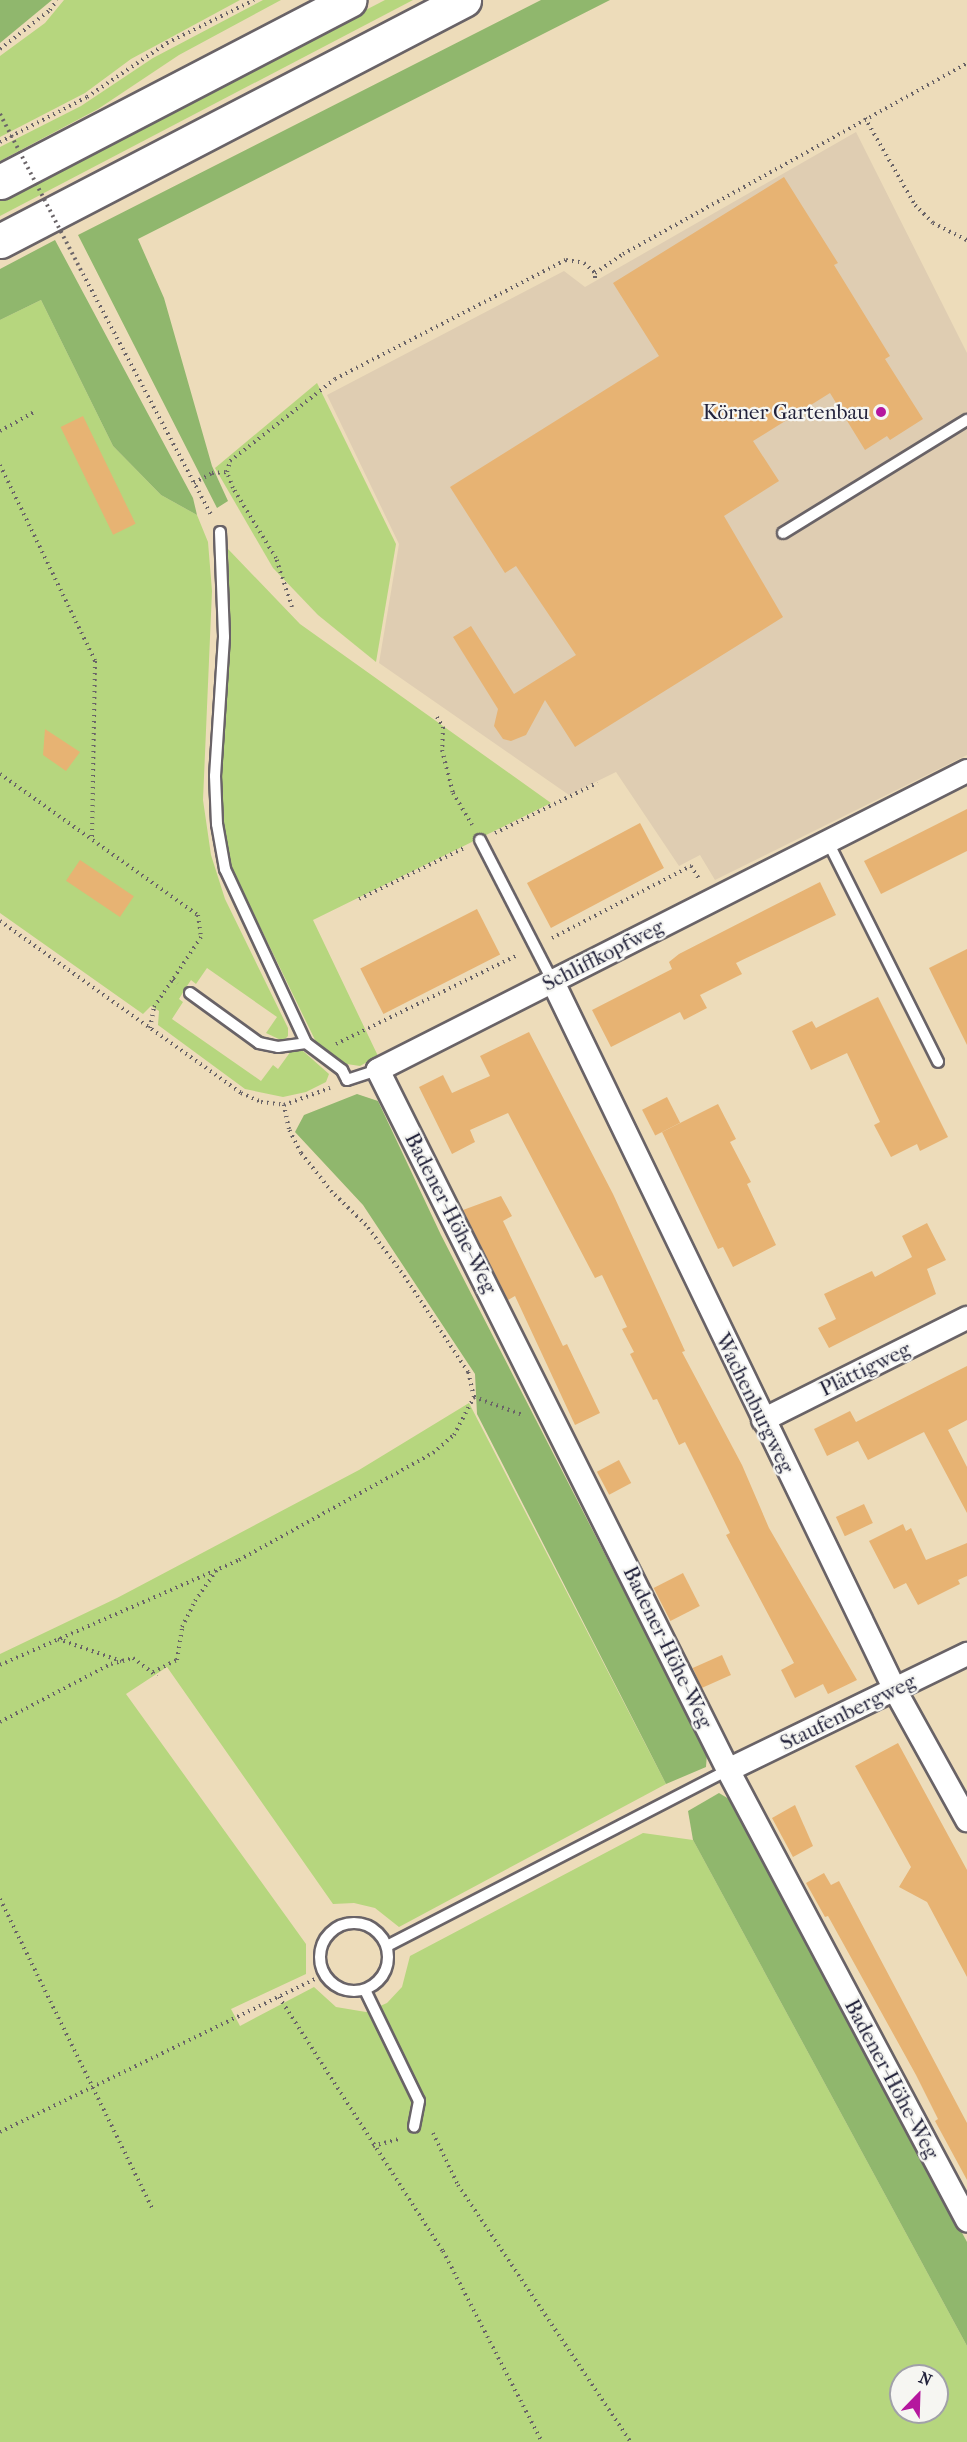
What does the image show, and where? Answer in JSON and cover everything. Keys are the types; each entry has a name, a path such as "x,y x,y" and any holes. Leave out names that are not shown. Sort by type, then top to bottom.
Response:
{"highway":[{"path":"0,182 349,0"},
{"path":"0,241 464,0"}],"street":[{"name":"Schliffkopfweg","path":"378,1070 827,840 967,771"},
{"name":"Wachenburgweg","path":"552,980 895,1690 967,1820"},
{"name":"Badener-Höhe-Weg","path":"378,1070 551,1410 728,1770 967,2220"},
{"name":"Plättigweg","path":"763,1420 967,1318"},
{"name":"Staufenbergweg","path":"728,1770 967,1654"}],"lane":[{"path":"783,533 967,420"},
{"path":"220,532 224,638 215,776 217,824 225,869 306,1043 342,1070 347,1080 378,1070"},
{"path":"480,840 552,980"},
{"path":"827,840 938,1062"},
{"path":"190,993 259,1043 278,1047 306,1043"},
{"path":"387,1946 728,1770"},
{"path":"352,1922 372,1927 387,1946 384,1974 365,1990 342,1989 324,1975 319,1957 322,1942 332,1929 352,1922"},
{"path":"365,1990 415,2089 421,2108 414,2127"}],"path":[{"path":"0,49 50,10 57,0"},
{"path":"0,142 87,97 167,43 254,0"},
{"path":"292,607 276,558 227,472 230,461 334,379 566,260 584,263 595,276 866,118 967,63"},
{"path":"0,114 207,507"},
{"path":"866,118 915,205 933,223 967,240"},
{"path":"0,431 34,412"},
{"path":"0,465 95,661 92,839"},
{"path":"194,483 212,473 227,472"},
{"path":"437,717 443,727 442,750 453,793 480,840"},
{"path":"0,774 198,915 201,937 154,1007 150,1028"},
{"path":"321,1055 329,1047 535,947 691,866"},
{"path":"0,921 241,1093 261,1102 297,1104 347,1080"},
{"path":"173,979 190,993"},
{"path":"0,1665 217,1570 433,1453 454,1435 474,1397 468,1372 405,1277 366,1225 332,1192 301,1153 289,1129 284,1105"},
{"path":"474,1397 518,1416 551,1410"},
{"path":"0,1722 122,1661 133,1658 155,1674 177,1660 182,1627 195,1601 217,1570"},
{"path":"58,1639 122,1661"},
{"path":"0,1899 94,2086 152,2208"},
{"path":"0,2132 324,1975"},
{"path":"279,1997 443,2252 542,2442"},
{"path":"421,2108 458,2185 631,2442"},
{"path":"373,2146 401,2138 414,2127"}],"shaded area":[{"path":"856,132 967,353 967,755 715,880 700,855 679,866 616,772 569,795 379,663 399,544 327,395 564,271 585,287"}],"green space":[{"path":"0,0 52,0 0,43"},
{"path":"64,0 240,0 131,59 85,93 0,137 0,56 45,23"},
{"path":"263,0 281,0 179,55 98,109 0,161 0,147 81,106 153,58"},
{"path":"385,0 413,0 0,216 0,200"},
{"path":"541,0 610,0 138,239 164,298 212,466 228,501 217,508 78,235"},
{"path":"55,240 193,498 197,515 161,495 113,446 41,300 0,320 0,269"},
{"path":"41,300 113,446 161,495 197,515 208,542 212,591 203,800 211,855 225,899 288,1028 288,1036 283,1041 266,1033 277,1017 207,968 196,984 191,980 179,999 183,1002 172,1019 261,1081 273,1065 278,1069 291,1051 303,1051 329,1074 326,1082 306,1092 283,1097 245,1089 158,1025 159,1011 151,1006 143,1014 0,913 0,320"},
{"path":"317,383 396,544 376,662 318,615 273,568 215,468"},
{"path":"228,549 300,624 551,803 313,920 378,1056 360,1066 340,1063 316,1042 232,869 224,825 221,771 230,640"},
{"path":"357,1094 378,1101 441,1235 707,1753 706,1767 666,1784 477,1414 475,1374 363,1205 295,1132 304,1115"},
{"path":"469,1403 666,1784 399,1927 375,1908 354,1903 333,1904 167,1667 126,1694 306,1944 306,1974 231,2009 240,2026 314,1987 336,2007 366,2012 387,2003 402,1987 410,1956 643,1833 693,1840 967,2346 967,2442 0,2442 0,1654 117,1598 359,1470"},
{"path":"719,1793 729,1799 967,2242 967,2346 693,1840 688,1811"}],"building":[{"path":"784,177 838,263 834,265 890,356 885,359 923,419 890,440 887,436 865,450 830,393 753,441 779,481 724,516 783,617 575,747 545,700 526,735 511,741 503,739 494,726 498,709 453,637 471,626 514,694 576,655 516,566 505,573 450,487 659,356 613,283"},
{"path":"83,416 136,524 113,535 61,427"},
{"path":"45,729 80,752 66,771 43,755"},
{"path":"967,809 967,851 881,894 864,861"},
{"path":"640,823 664,868 551,928 527,883"},
{"path":"80,860 134,896 120,917 66,881"},
{"path":"820,882 836,915 736,963 742,974 700,995 707,1008 684,1020 680,1012 611,1047 592,1010 672,969 669,962 679,954"},
{"path":"477,909 500,954 383,1014 360,968"},
{"path":"967,949 967,1045 929,968"},
{"path":"878,997 948,1137 920,1151 917,1144 891,1157 874,1125 880,1122 847,1053 811,1070 792,1031 812,1021 816,1028"},
{"path":"529,1032 613,1194 685,1351 682,1352 742,1465 769,1528 857,1680 828,1694 823,1684 795,1698 781,1670 794,1663 726,1535 730,1533 685,1442 679,1445 657,1399 653,1400 630,1354 634,1352 622,1329 627,1327 602,1275 595,1278 508,1113 470,1130 475,1142 452,1154 419,1087 443,1075 452,1093 490,1076 480,1056"},
{"path":"667,1097 680,1123 655,1136 642,1110"},
{"path":"718,1104 736,1139 730,1142 751,1182 747,1184 776,1245 733,1267 723,1247 718,1249 662,1132"},
{"path":"501,1196 512,1216 503,1221 563,1346 567,1344 600,1413 575,1425 515,1296 508,1300 463,1210"},
{"path":"927,1223 946,1260 927,1269 936,1294 829,1348 818,1328 836,1319 824,1294 872,1271 875,1277 912,1257 902,1236"},
{"path":"967,1366 967,1420 948,1430 967,1467 967,1513 924,1432 868,1460 858,1441 827,1456 814,1429 850,1411 856,1422"},
{"path":"619,1460 631,1483 609,1495 597,1472"},
{"path":"864,1504 873,1523 845,1536 836,1517"},
{"path":"903,1524 906,1531 911,1528 926,1560 967,1543 967,1576 958,1580 960,1584 918,1605 906,1583 894,1589 869,1541"},
{"path":"683,1573 700,1606 670,1621 654,1588"},
{"path":"722,1655 731,1675 702,1688 693,1668"},
{"path":"898,1743 967,1870 967,1977 927,1902 899,1887 911,1867 855,1766"},
{"path":"795,1805 813,1846 793,1857 772,1818"},
{"path":"824,1873 831,1885 839,1881 967,2123 967,2180 935,2121 938,2119 916,2075 828,1916 825,1917 806,1883"}],"place":[{"name":"Körner Gartenbau","path":"881,412"}]}
